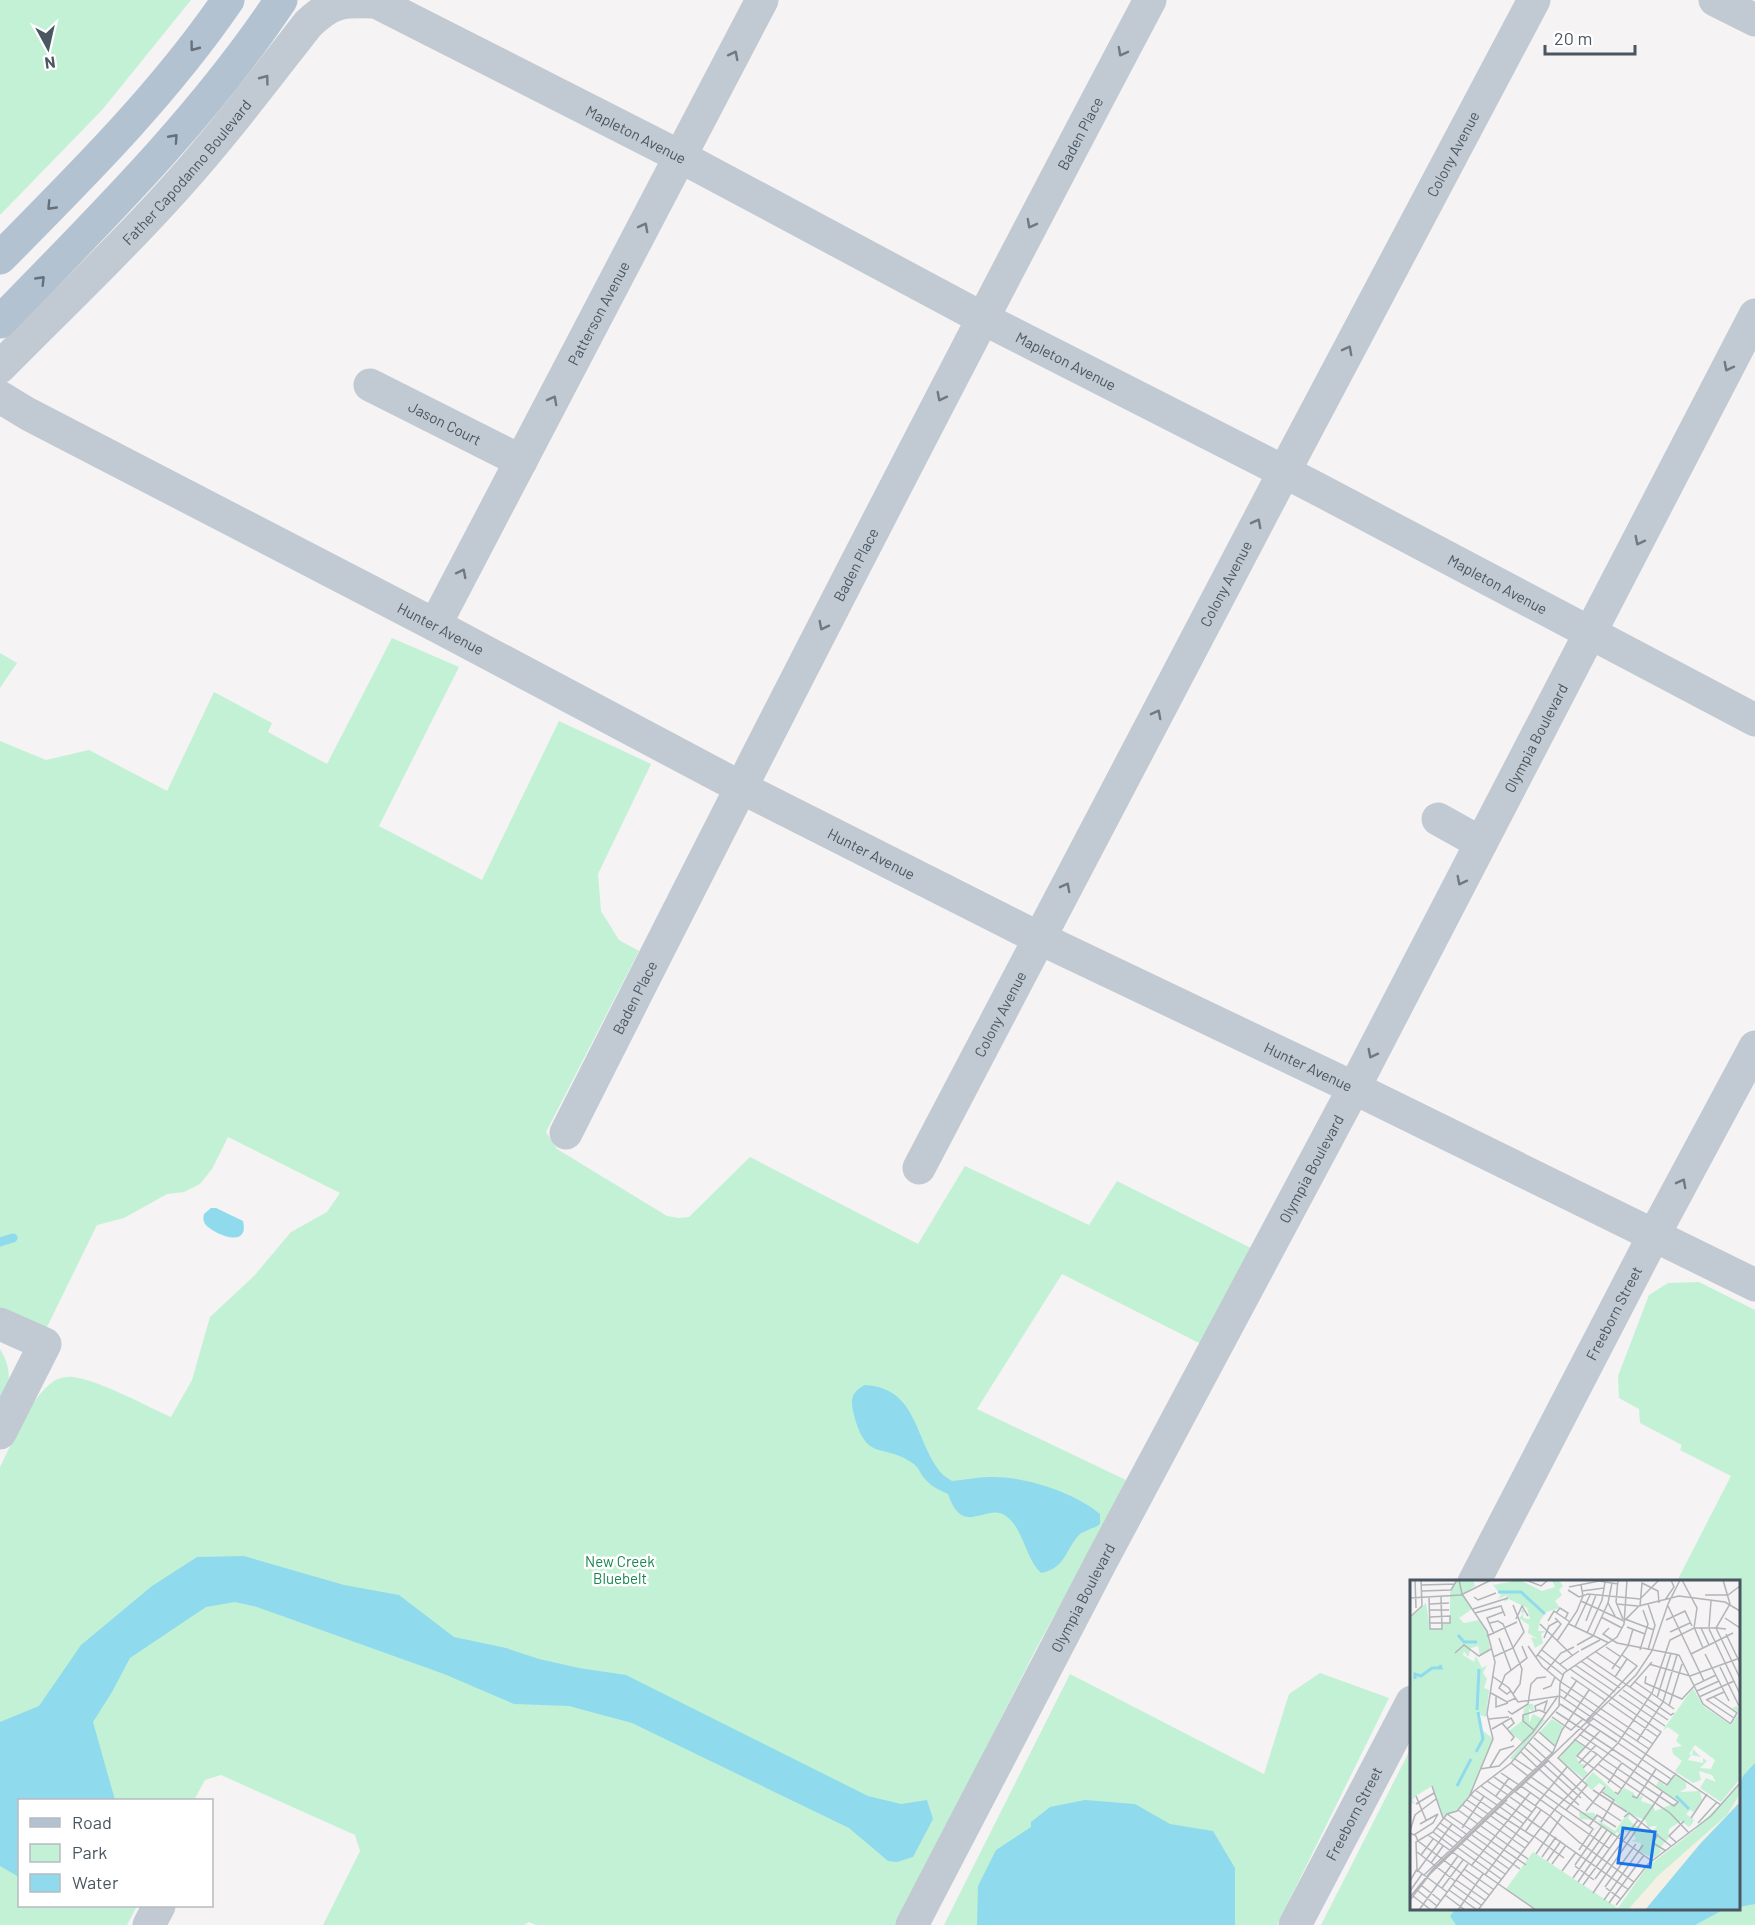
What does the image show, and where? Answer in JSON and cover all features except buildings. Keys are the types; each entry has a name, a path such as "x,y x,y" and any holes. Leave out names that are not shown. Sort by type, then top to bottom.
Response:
{"main road":[{"path":"0,258 122,134 182,63 228,0"},
{"path":"0,322 110,208 214,91 281,0"}],"street":[{"name":"Patterson Avenue","path":"435,625 762,0"},
{"name":"Baden Place","path":"566,1133 740,787 982,318 1150,0"},
{"name":"Colony Avenue","path":"920,1168 1534,0"},
{"path":"1715,0 1755,20"},
{"name":"Father Capodanno Boulevard","path":"0,367 181,182 234,120 308,24 322,10 350,1 376,1"},
{"name":"Mapleton Avenue","path":"376,1 681,157 982,318 1284,472 1755,720"},
{"name":"Olympia Boulevard","path":"912,1925 1101,1562 1354,1088 1755,315"},
{"name":"Jason Court","path":"370,385 521,460"},
{"name":"Hunter Avenue","path":"0,397 28,414 435,625 740,787 1039,939 1354,1088 1755,1286"},
{"path":"1438,819 1481,843"},
{"name":"Freeborn Street","path":"1475,1580 1654,1235 1755,1047"},
{"path":"0,1324 45,1344 0,1433"},
{"name":"Freeborn Street","path":"1295,1925 1410,1706"},
{"path":"149,1925 158,1907"}],"green space":[{"path":"0,0 191,0 102,110 0,215"},
{"name":"New Creek Bluebelt","path":"392,638 459,667 379,826 482,880 559,721 651,764 598,874 601,911 619,940 639,951 546,1132 557,1149 667,1216 689,1217 750,1157 918,1244 965,1166 1089,1225 1117,1181 1251,1248 1201,1344 1062,1274 977,1409 1128,1481 1036,1649 896,1925 536,1925 529,1922 524,1925 323,1925 360,1851 355,1835 221,1775 205,1780 195,1799 18,1799 18,1907 136,1907 127,1925 0,1925 0,1467 35,1401 42,1391 60,1378 72,1377 94,1383 171,1417 192,1380 210,1317 254,1276 291,1232 327,1212 340,1193 228,1137 212,1169 200,1184 184,1192 167,1194 124,1218 97,1225 46,1329 0,1310 0,741 46,760 89,750 167,791 214,692 272,723 268,732 327,764"},
{"path":"0,653 17,663 0,688"},
{"path":"1699,1282 1755,1310 1755,1925 1321,1925 1410,1750 1410,1910 1740,1910 1740,1580 1678,1580 1731,1476 1680,1450 1682,1445 1640,1423 1639,1409 1619,1398 1618,1376 1649,1295 1668,1283"},
{"path":"0,1349 5,1358 9,1381 0,1414"},
{"path":"1320,1673 1389,1698 1277,1925 944,1925 1070,1674 1264,1774 1289,1694"}],"water":[{"path":"211,1208 216,1208 243,1221 244,1230 241,1235 230,1237 209,1228 203,1217"},
{"path":"865,1385 882,1388 895,1395 904,1404 912,1415 938,1469 952,1481 1003,1477 1032,1482 1062,1492 1089,1506 1100,1514 1100,1524 1079,1535 1056,1567 1041,1573 1031,1560 1017,1528 1006,1516 991,1513 968,1517 961,1514 954,1507 948,1494 930,1484 914,1464 903,1457 876,1449 864,1439 858,1428 852,1399 853,1395"},
{"path":"244,1556 344,1585 399,1595 454,1637 506,1648 539,1659 579,1668 626,1675 868,1796 901,1804 927,1800 933,1819 913,1857 897,1862 888,1861 849,1828 632,1723 569,1706 514,1704 444,1674 257,1607 235,1602 206,1607 130,1658 93,1722 115,1799 18,1799 18,1876 0,1866 0,1722 39,1706 81,1645 152,1586 197,1557"},
{"path":"1755,1763 1755,1904 1740,1907 1740,1784 1743,1776"},
{"path":"1085,1800 1135,1804 1170,1824 1213,1831 1235,1868 1235,1925 977,1925 978,1886 996,1850 1031,1827 1031,1822 1050,1807"},
{"path":"1454,1910 1726,1910 1695,1925 1456,1925 1450,1916"}],"waterway":[{"path":"0,1242 13,1238"}]}
